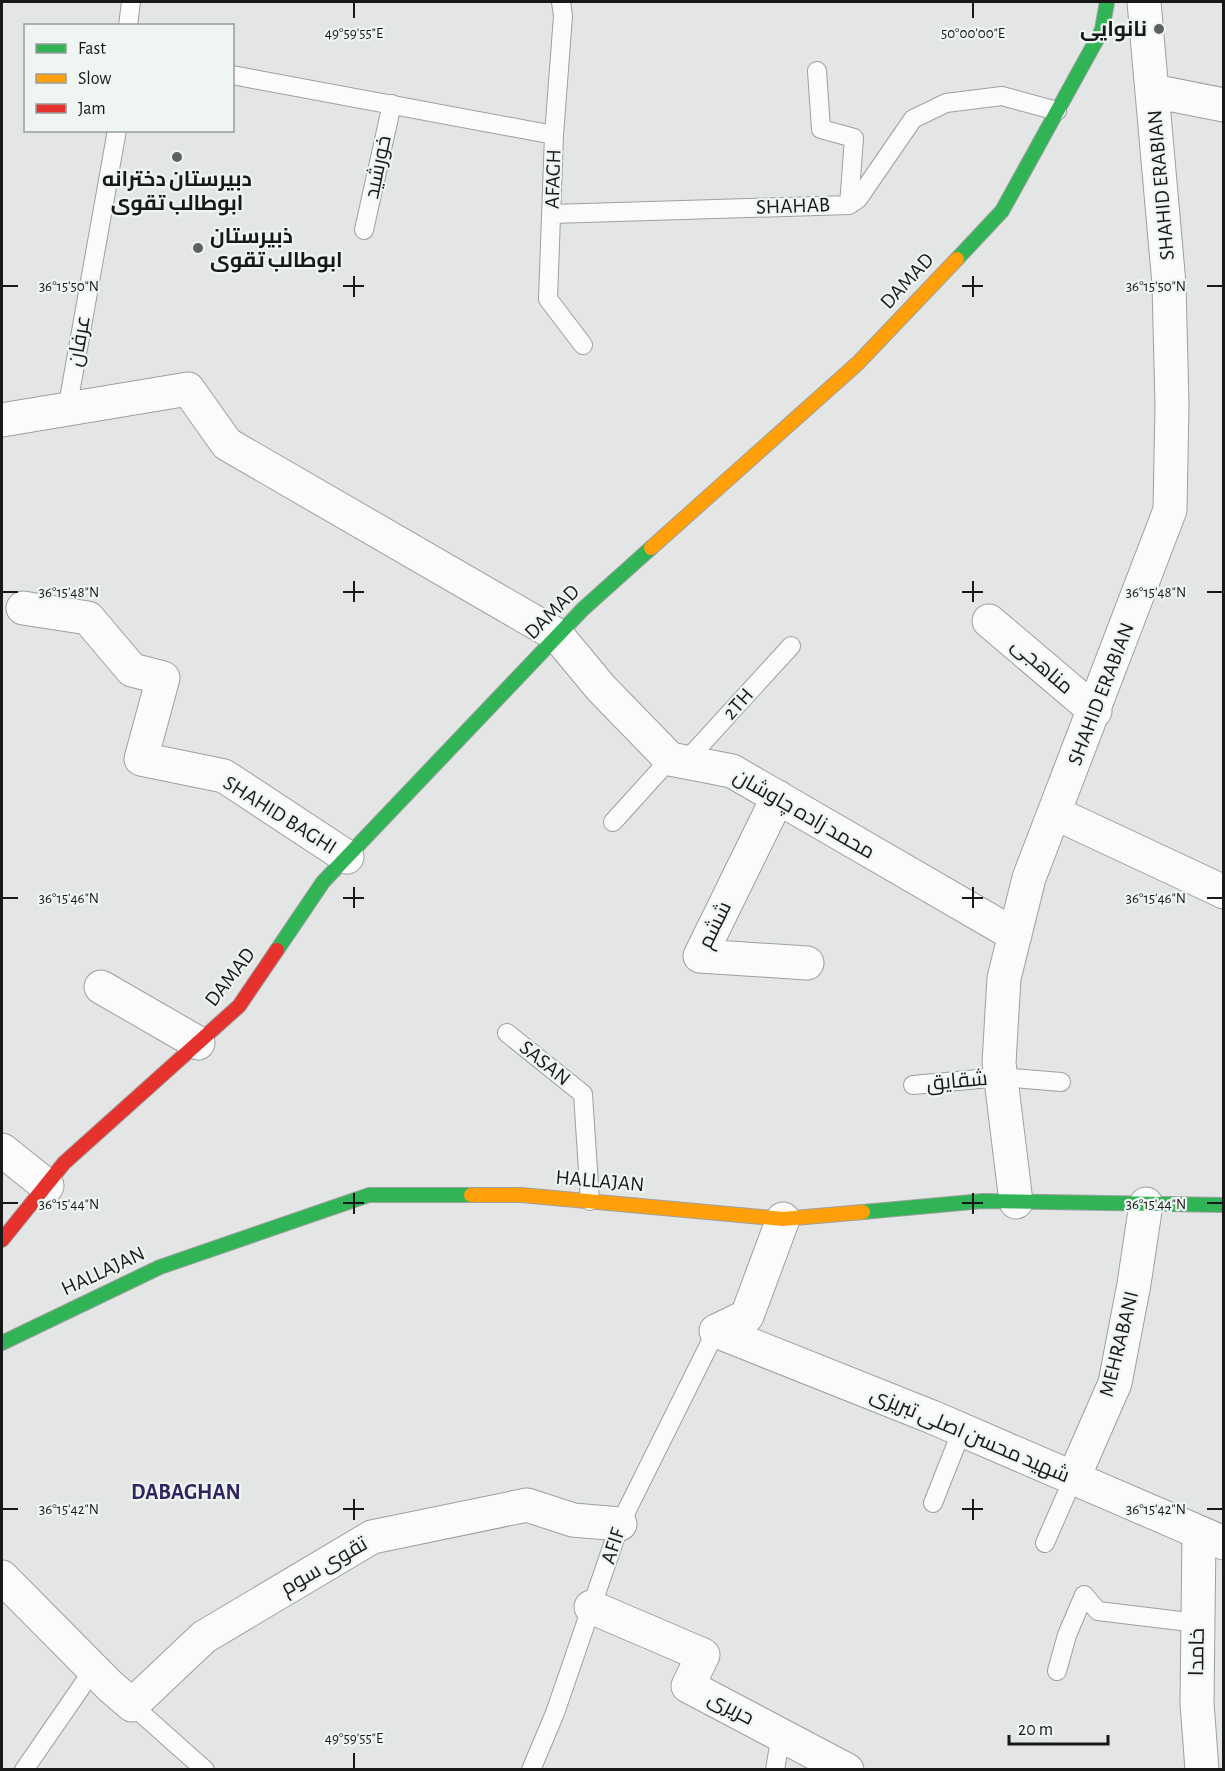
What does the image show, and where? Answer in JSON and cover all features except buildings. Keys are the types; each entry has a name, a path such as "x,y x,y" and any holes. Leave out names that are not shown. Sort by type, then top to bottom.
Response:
{"street":[{"name":"DAMAD","path":"2,1240 64,1163 239,1006 322,882 557,635 583,609 858,363 1002,211 1102,30 1107,2"},
{"name":"SHAHID ERABIAN","path":"1016,1202 999,1062 1004,978 1029,878 1095,711 1170,510 1172,405 1169,284 1144,2"},
{"path":"1153,91 1224,105"},
{"path":"2,420 188,389 227,444 557,635 601,688 678,761"},
{"name":"SHAHID BAGHI","path":"23,608 88,618 132,670 164,678 141,759 224,776 347,857"},
{"name":"مناهجی","path":"989,621 1095,711"},
{"name":"محمد زاده چاوشان","path":"678,761 732,771 1015,935"},
{"name":"ششم","path":"778,797 700,956 807,963"},
{"path":"1055,813 1224,892"},
{"path":"101,987 198,1043"},
{"path":"2,1150 47,1186"},
{"name":"HALLAJAN","path":"2,1343 160,1267 369,1195 521,1195 783,1219 983,1201 1224,1205"},
{"name":"MEHRABANI","path":"1073,1479 1114,1383 1134,1284 1146,1204"},
{"path":"716,1331 747,1316 783,1219"},
{"name":"شهید محسن اصلی تبریزی","path":"716,1331 962,1430 1211,1539"},
{"name":"تقوی سوم","path":"132,1705 204,1637 372,1537 527,1505 573,1520 620,1524"},
{"name":"خامدا","path":"1202,1770 1197,1703 1197,1623 1211,1539"},
{"path":"2,1577 93,1670 132,1705"},
{"name":"حریری","path":"591,1607 703,1655 688,1686 848,1770"}],"lane":[{"path":"128,24 131,2"},
{"name":"AFAGH","path":"561,2 563,16 554,135 548,299 583,345"},
{"path":"817,71 821,129 854,138 849,205"},
{"path":"234,75 554,135"},
{"name":"SHAHAB","path":"552,214 849,205 858,198 913,119 946,103 1002,96 1057,111"},
{"name":"خورشید","path":"364,230 392,104"},
{"name":"عرفان","path":"67,410 117,132"},
{"name":"2TH","path":"613,822 678,761 791,646"},
{"name":"SASAN","path":"507,1033 583,1094 590,1201"},
{"name":"شقایق","path":"913,1085 1001,1077 1060,1082"},
{"name":"AFIF","path":"531,1770 555,1713 620,1524 716,1331"},
{"path":"933,1503 962,1430"},
{"path":"1045,1543 1073,1479"},
{"path":"1057,1671 1067,1635 1084,1595 1098,1611 1197,1623"},
{"path":"24,1770 93,1670"},
{"path":"132,1705 205,1770"},
{"path":"775,1770 781,1734"}],"traffic: fast":[{"path":"957,259 1002,211 1102,30 1107,2"},
{"path":"277,950 323,882 583,609 651,548"},
{"path":"2,1343 160,1267 369,1195 471,1195"},
{"path":"863,1212 983,1201 1224,1205"}],"traffic: slow":[{"path":"651,548 858,363 957,259"},
{"path":"471,1195 521,1195 783,1219 863,1212"}],"traffic: jam":[{"path":"2,1240 64,1163 239,1006 277,950"}],"place":[{"name":"نانوایی","path":"1159,29"},
{"name":"دبیرستان دخترانه ابوطالب تقوی","path":"177,157"},
{"name":"ذبیرستان ابوطالب تقوی","path":"198,248"}],"district":[{"name":"DABAGHAN","path":"186,1492"}]}
